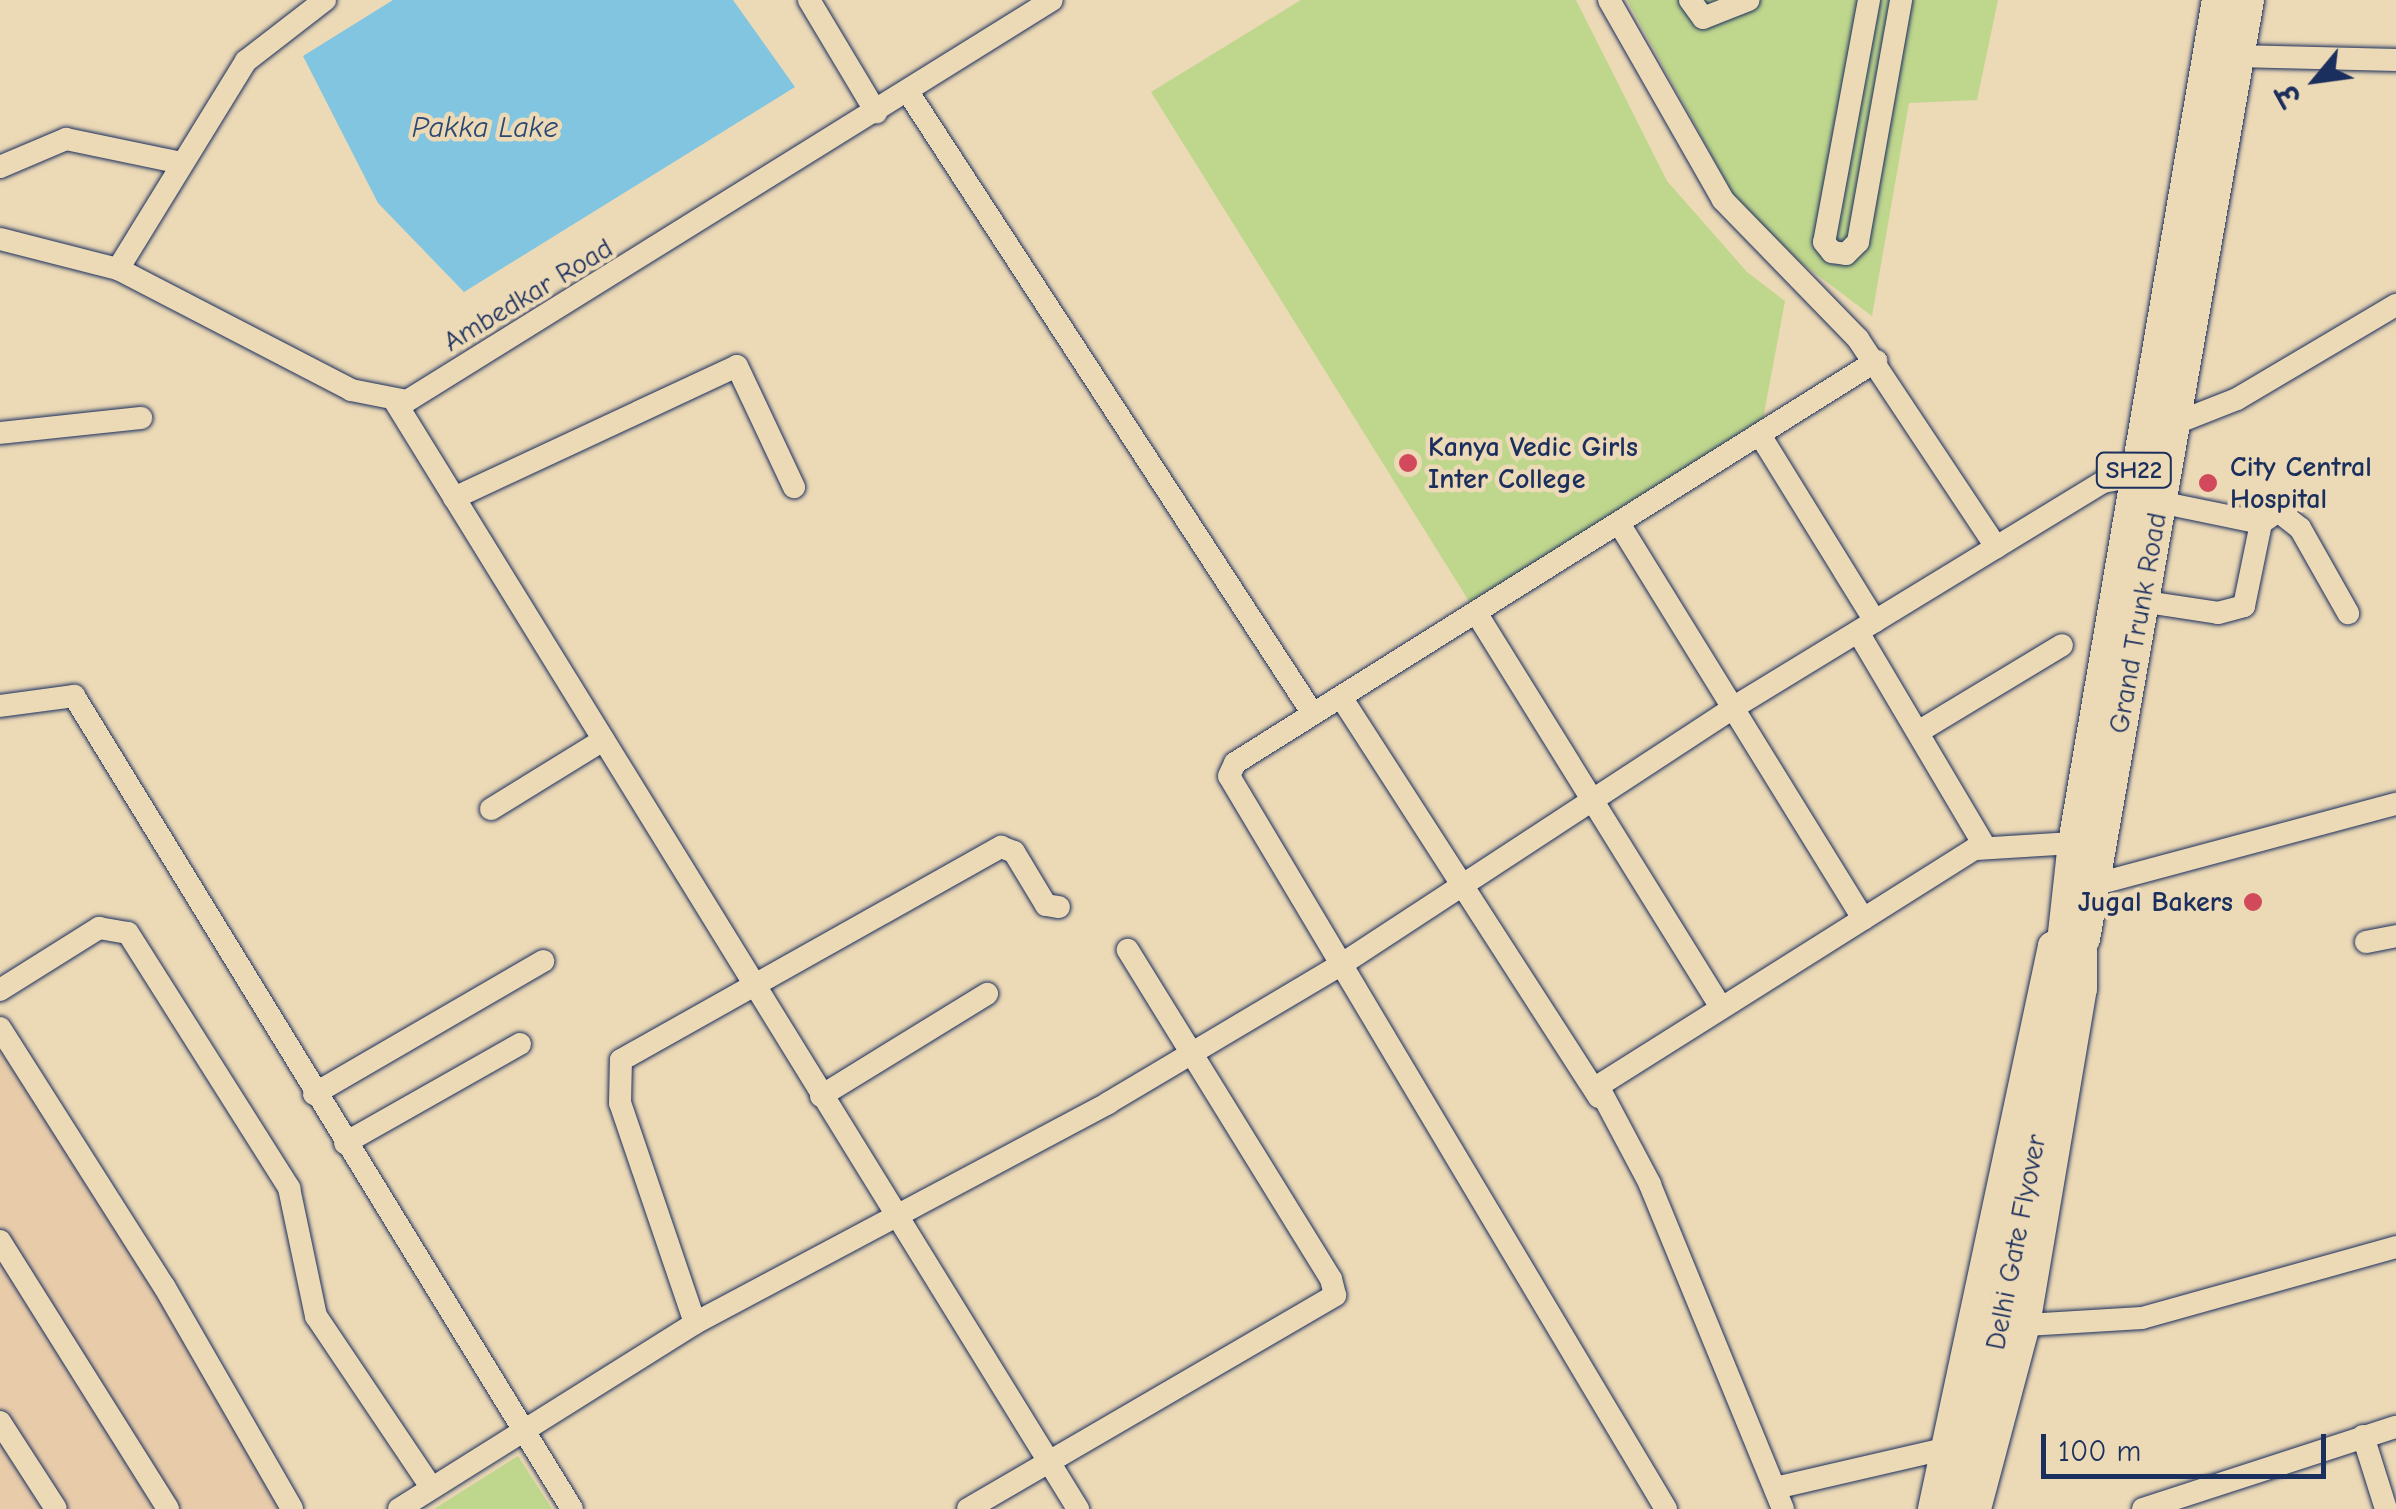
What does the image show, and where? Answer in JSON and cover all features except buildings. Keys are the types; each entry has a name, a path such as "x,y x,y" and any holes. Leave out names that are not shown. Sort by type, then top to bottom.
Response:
{"highway":[{"name":"Grand Trunk Road","path":"2071,955 2074,843 2144,495 2218,0"},
{"name":"Grand Trunk Road","path":"2071,955 2093,885 2151,555 2144,495 2171,425 2248,0"},
{"name":"Delhi Gate Flyover","path":"1958,1509 2006,1304 2071,955"}],"main road":[{"path":"1932,1509 2052,946 2071,955 2082,990 2026,1326 1977,1509"}],"street":[{"path":"118,269 246,61 325,0"},
{"path":"809,0 876,112"},
{"name":"Ambedkar Road","path":"394,400 430,390 1052,0"},
{"path":"1608,0 1722,200 1876,361 1996,547"},
{"path":"1690,0 1703,18 1749,0"},
{"path":"1869,0 1824,242 1832,252 1846,254 1858,242 1901,0"},
{"path":"2237,56 2396,60"},
{"path":"908,92 1313,714"},
{"path":"0,168 66,139 182,163"},
{"path":"0,239 118,269 351,390 394,400 893,1216 1078,1509"},
{"path":"2171,425 2237,399 2396,305"},
{"path":"1666,1509 1229,776 1235,763 1876,361"},
{"path":"454,498 737,366 794,487"},
{"path":"0,433 141,418"},
{"path":"1760,436 1867,626 1918,732 1985,846"},
{"path":"399,1509 520,1429 694,1323 1340,966 1593,804 1731,710 2103,482 2124,478 2144,495 2261,522"},
{"path":"2140,601 2218,613 2244,606 2261,522 2278,511 2290,516 2348,613"},
{"path":"1620,525 1863,919"},
{"path":"1477,614 1720,1006"},
{"path":"1918,732 2062,644"},
{"path":"0,706 74,696 314,1094 572,1509"},
{"path":"1341,697 1460,889 1599,1097 1650,1184 1779,1499 1948,1448"},
{"path":"492,809 603,740"},
{"path":"2093,885 2396,804"},
{"path":"1599,1097 1602,1078 1985,846 2074,843"},
{"path":"694,1323 616,1073 620,1060 1001,847 1014,852 1046,905 1058,907"},
{"path":"0,990 99,928 128,933 289,1188 316,1316 432,1487"},
{"path":"2366,942 2396,936"},
{"path":"968,1509 1335,1296 1332,1279 1128,950"},
{"path":"314,1094 543,960"},
{"path":"821,1096 986,994"},
{"path":"0,1028 164,1286 292,1509"},
{"path":"345,1143 520,1044"},
{"path":"0,1240 163,1507"},
{"path":"2026,1326 2142,1318 2396,1247"},
{"path":"0,1422 56,1509"},
{"path":"2143,1509 2396,1427"},
{"path":"2363,1436 2388,1498"}],"shaded area":[{"path":"0,1015 296,1509 0,1509"}],"green space":[{"path":"1301,0 1576,0 1667,181 1747,272 1785,301 1760,435 1477,614 1151,92"},
{"path":"1627,0 1998,0 1977,100 1909,103 1872,316 1800,262 1735,198"},
{"path":"518,1456 552,1509 434,1509"}],"water":[{"name":"Pakka Lake","path":"393,0 733,0 795,87 464,292 378,203 303,56"}],"place":[{"name":"Kanya Vedic Girls Inter College","path":"1408,463"},
{"name":"City Central Hospital","path":"2208,483"},
{"name":"Jugal Bakers","path":"2253,902"}]}
